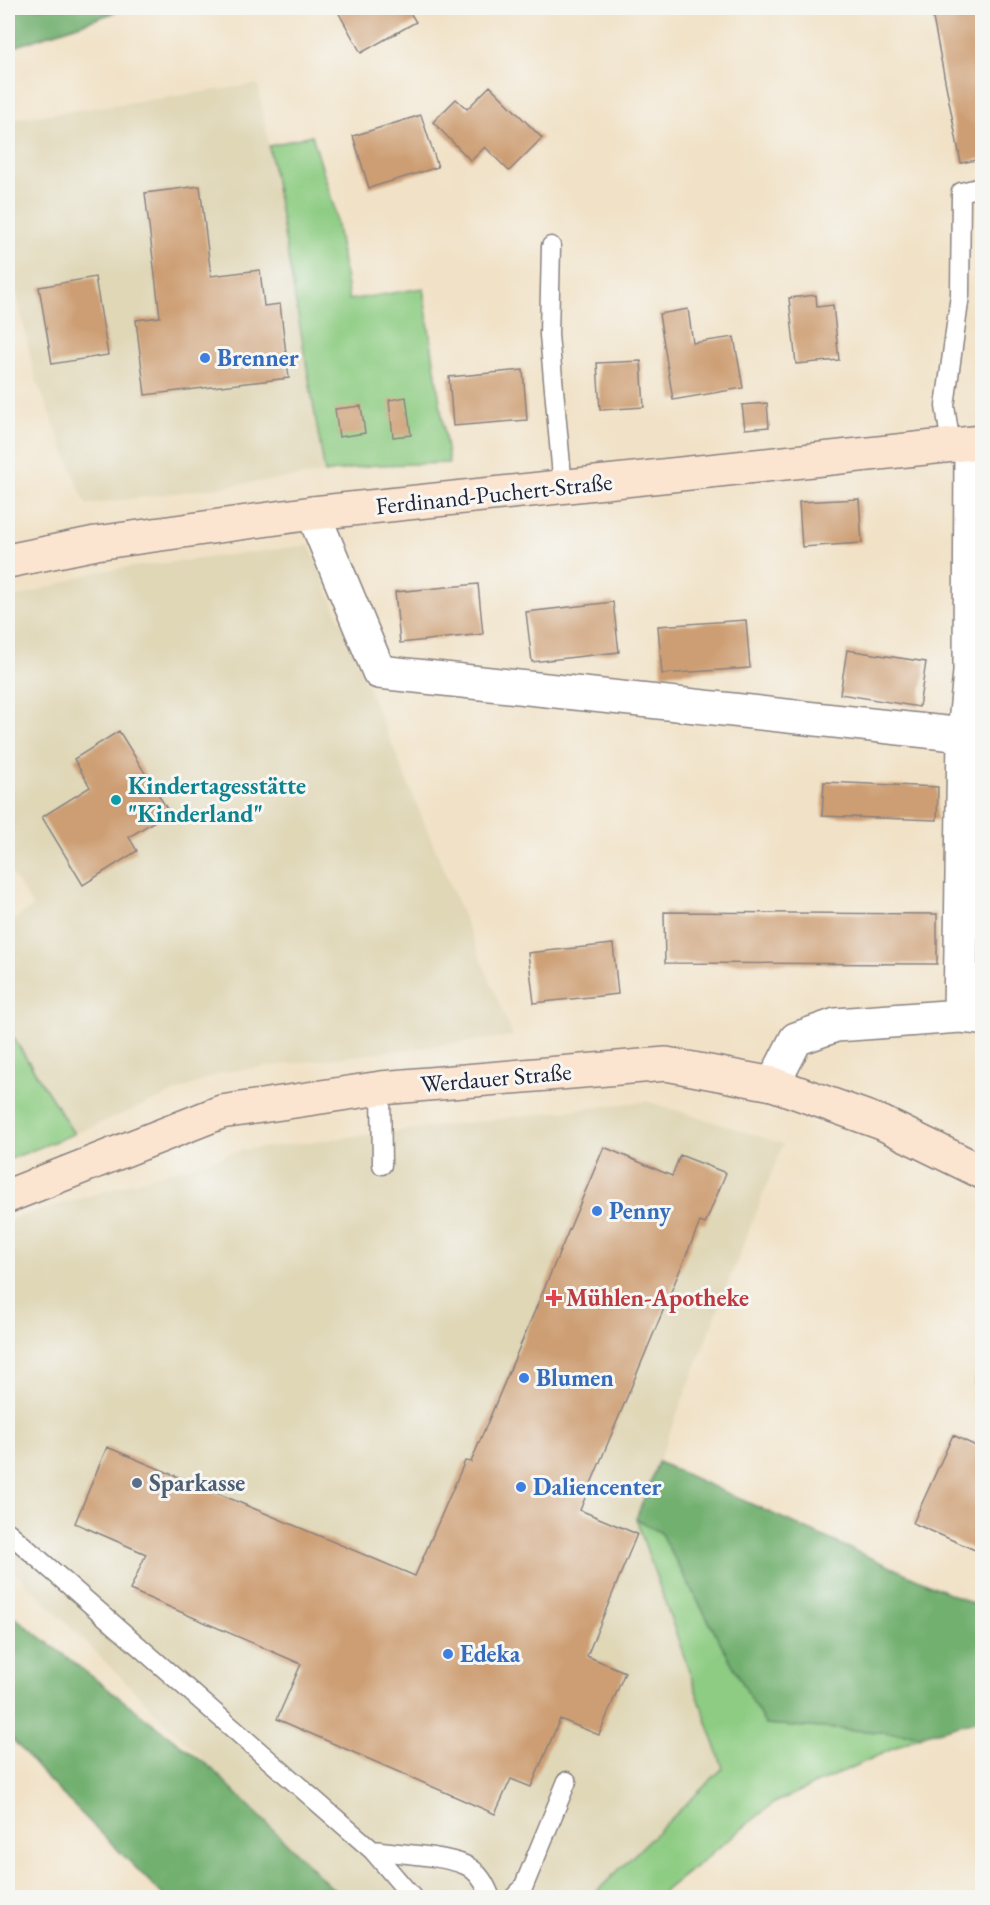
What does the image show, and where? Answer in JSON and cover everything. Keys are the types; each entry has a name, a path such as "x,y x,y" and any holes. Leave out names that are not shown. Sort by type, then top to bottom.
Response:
{"main road":[{"name":"Ferdinand-Puchert-Straße","path":"8,561 96,543 313,513 968,444"},
{"name":"Werdauer Straße","path":"8,1196 220,1112 381,1088 666,1064 773,1084 882,1123 982,1172"}],"street":[{"path":"773,1084 796,1039 836,1025 971,1017 964,735 976,674 968,444"},
{"path":"313,513 379,672 964,735"}],"lane":[{"path":"968,444 945,406 960,295 961,192 982,187"},
{"path":"551,246 549,335 563,487"},
{"path":"381,1088 382,1165"},
{"path":"8,1532 372,1850 413,1898"},
{"path":"513,1898 523,1888 567,1781"},
{"path":"372,1850 442,1859 467,1866 486,1883 491,1898"}],"shaded area":[{"path":"258,84 325,473 86,505 34,374 8,254 8,120"},
{"path":"309,545 513,1036 224,1072 74,1134 8,1029 8,923 33,907 8,868 8,600 100,571"},
{"path":"647,1101 783,1144 636,1519 723,1768 590,1897 341,1897 8,1565 8,1220 242,1150"}],"green space":[{"path":"8,8 122,8 8,49"},
{"path":"8,49 12,120 8,120"},
{"path":"312,135 334,207 349,300 423,288 449,463 375,465 325,473 269,146"},
{"path":"8,1029 74,1134 8,1160"},
{"path":"658,1462 982,1608 982,1719 923,1735 765,1724 660,1532 636,1519"},
{"path":"636,1519 660,1532 765,1724 923,1735 774,1803 657,1897 590,1898 723,1768"},
{"path":"8,1612 211,1768 341,1897 165,1897 49,1781 8,1734"}],"building":[{"path":"336,8 407,8 416,22 361,53"},
{"path":"931,8 982,8 982,159 961,163"},
{"path":"490,86 542,138 509,171 485,147 471,161 433,122 456,99 467,109"},
{"path":"421,115 438,167 369,188 353,136"},
{"path":"200,186 211,276 260,270 264,306 280,304 289,378 145,395 136,320 160,317 145,193"},
{"path":"95,277 108,355 52,364 39,287"},
{"path":"816,295 817,307 833,305 839,360 796,364 789,298"},
{"path":"688,309 693,343 734,337 743,388 673,400 659,314"},
{"path":"641,361 644,407 600,410 597,363"},
{"path":"523,370 527,420 453,426 449,377"},
{"path":"406,397 411,435 393,437 389,400"},
{"path":"767,403 769,427 745,429 742,405"},
{"path":"361,406 365,433 339,437 335,409"},
{"path":"859,499 862,543 802,547 799,502"},
{"path":"478,584 483,634 400,643 395,592"},
{"path":"613,602 619,652 532,662 526,612"},
{"path":"746,620 750,668 662,674 658,626"},
{"path":"847,650 926,662 919,707 840,694"},
{"name":"Kindertagesstätte \"Kinderland\"","path":"119,731 169,812 129,837 137,851 83,885 42,817 90,787 74,759"},
{"path":"824,782 938,787 937,820 822,816"},
{"path":"664,912 937,914 937,964 665,963"},
{"path":"613,944 618,994 534,1003 528,953"},
{"name":"Daliencenter","path":"604,1147 672,1176 680,1155 726,1173 705,1224 700,1222 580,1510 637,1534 587,1656 625,1672 599,1735 560,1719 531,1787 511,1779 495,1814 277,1719 301,1664 130,1590 146,1554 75,1523 107,1447 415,1576 465,1461 471,1462"},
{"path":"982,1361 982,1386 974,1382"},
{"path":"953,1435 982,1449 982,1553 913,1523"}],"place":[{"name":"Brenner","path":"205,358"},
{"name":"Kindertagesstätte \"Kinderland\"","path":"116,800"},
{"name":"Penny","path":"597,1211"},
{"name":"Mühlen-Apotheke","path":"554,1298"},
{"name":"Blumen","path":"524,1378"},
{"name":"Sparkasse","path":"137,1483"},
{"name":"Daliencenter","path":"521,1487"},
{"name":"Edeka","path":"448,1654"}]}
